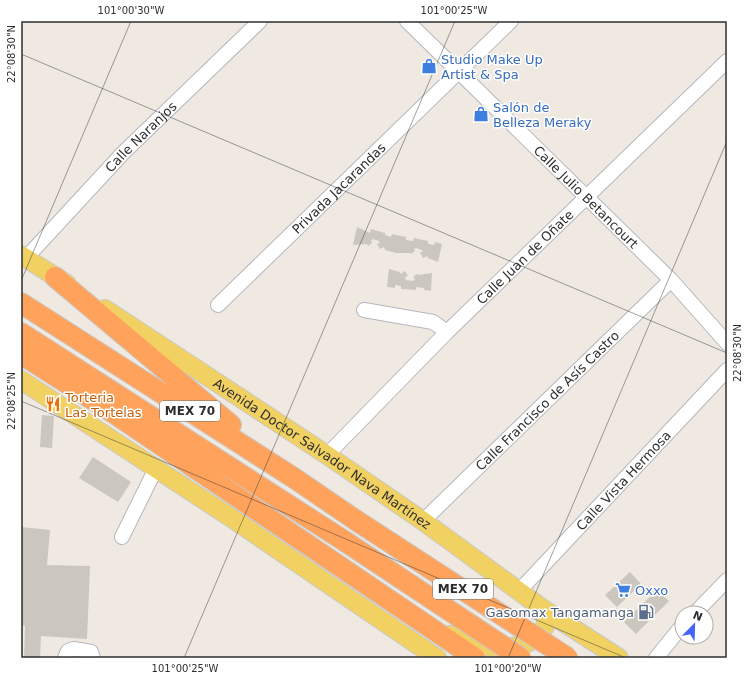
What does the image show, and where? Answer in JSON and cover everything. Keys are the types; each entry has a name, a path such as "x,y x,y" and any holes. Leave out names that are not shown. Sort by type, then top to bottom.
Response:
{"highway":[{"path":"55,277 294,478"},
{"name":"MEX 70","path":"21,303 294,478 357,521 568,658"},
{"name":"MEX 70","path":"21,333 346,542 521,658"},
{"path":"21,354 112,412 475,658"}],"main road":[{"name":"Avenida Doctor Salvador Nava Martínez","path":"24,256 327,455 423,521 546,611 619,658"},
{"path":"21,380 230,517 437,658"},
{"path":"61,406 112,412"},
{"path":"214,482 230,517"},
{"path":"417,618 464,642 490,648 518,646 534,640 545,625 546,611"}],"street":[{"name":"Calle Naranjos","path":"24,256 123,153 260,21"},
{"name":"Calle Julio Betancourt","path":"407,21 671,280 727,343"},
{"name":"Privada Jacarandas","path":"218,305 511,21"},
{"name":"Calle Juan de Oñate","path":"327,455 447,332 727,62"},
{"name":"Calle Francisco de Asís Castro","path":"423,521 671,280"},
{"path":"364,310 433,322 447,332"},
{"name":"Calle Vista Hermosa","path":"519,592 727,370"},
{"path":"122,537 156,468"},
{"path":"703,605 727,580"},
{"path":"656,658 674,636"},
{"path":"64,658 68,651 74,648 91,652 93,658"}],"building":[{"path":"357,227 370,233 371,229 385,233 385,235 391,237 392,234 406,237 406,240 413,241 414,238 428,241 428,244 434,245 435,242 442,244 438,262 428,258 427,256 423,258 420,252 423,252 422,250 416,248 411,254 396,253 385,250 384,247 380,249 377,244 380,243 379,241 373,239 371,241 372,243 368,246 367,244 353,245"},
{"path":"389,269 400,272 401,274 405,271 408,276 405,277 406,280 413,281 415,279 413,277 417,274 432,273 431,291 416,287 416,290 401,289 401,286 395,285 395,288 387,287"},
{"path":"42,415 54,416 52,448 40,447"},
{"path":"93,457 131,482 118,502 79,478"},
{"path":"21,527 50,530 47,565 90,566 87,639 41,636 40,658 24,658 25,626 21,625"},
{"name":"Oxxo","path":"630,572 641,584 617,607 605,595"},
{"name":"Gasomax Tangamanga","path":"657,590 669,601 636,634 624,622"}],"place":[{"name":"Studio Make Up Artist & Spa","path":"429,66"},
{"name":"Salón de Belleza Meraky","path":"481,114"},
{"name":"Torteria Las Tortelas","path":"53,404"},
{"name":"Oxxo","path":"623,590"},
{"name":"Gasomax Tangamanga","path":"646,612"}]}
